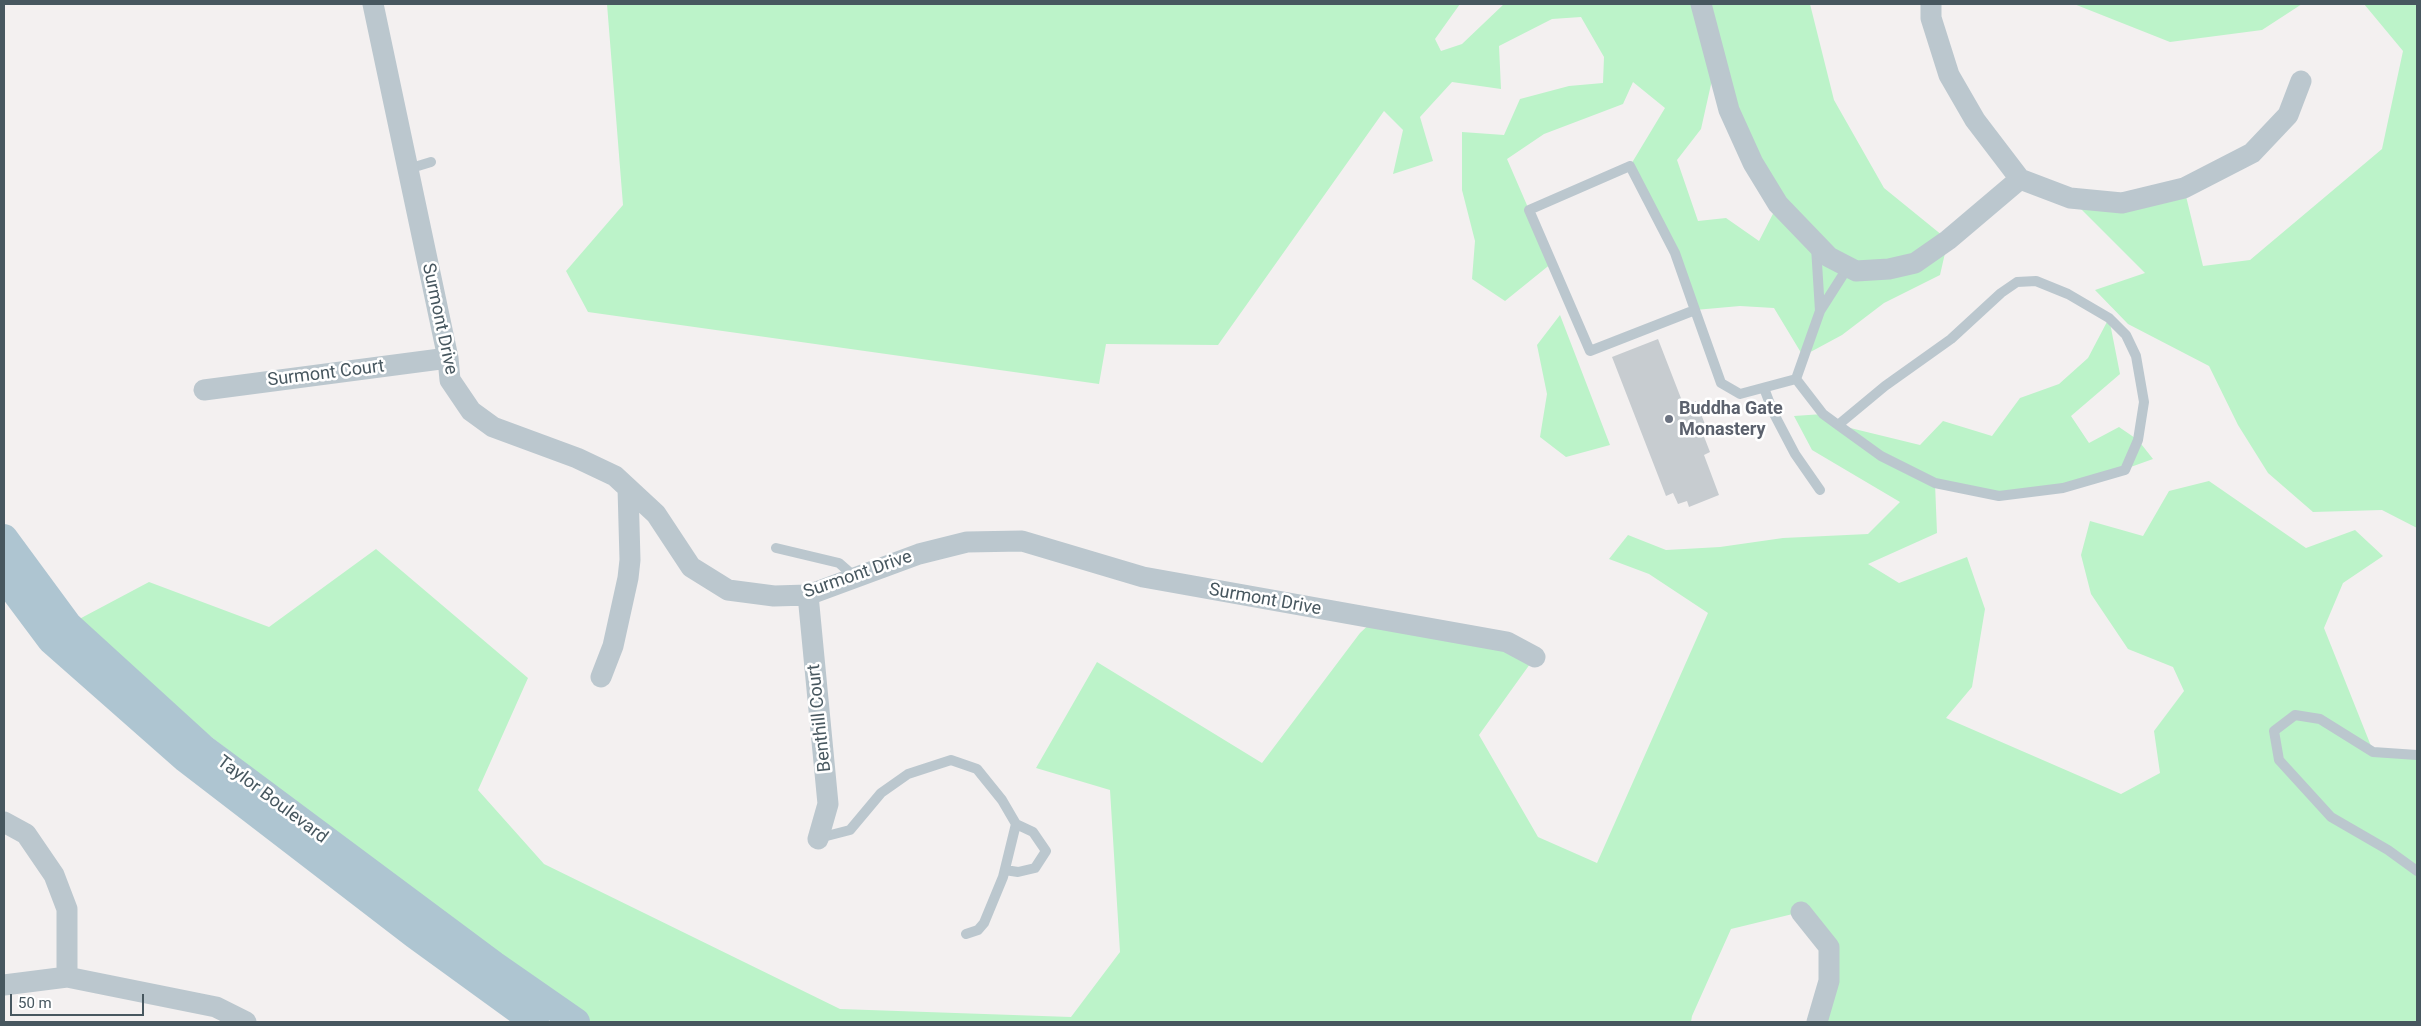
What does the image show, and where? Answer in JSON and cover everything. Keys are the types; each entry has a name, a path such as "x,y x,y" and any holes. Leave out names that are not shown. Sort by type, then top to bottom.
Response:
{"main road":[{"name":"Taylor Boulevard","path":"4,538 68,625 204,749 494,965 576,1022"},
{"name":"Taylor Boulevard","path":"4,577 52,640 186,759 415,935 535,1022"}],"street":[{"name":"Surmont Drive","path":"373,4 448,358 450,380 471,411 493,426 577,458 615,476 656,514 691,567 728,590 774,596 808,596 919,554 967,542 1022,541 1143,577 1507,642 1535,657"},
{"path":"1701,4 1729,110 1753,162 1778,204 1829,257 1856,270 1890,269 1915,263 1948,240 2020,179"},
{"path":"1931,4 1931,18 1949,75 1975,120 2020,179 2070,198 2122,203 2184,188 2252,153 2288,115 2301,81"},
{"name":"Surmont Court","path":"204,390 448,358"},
{"path":"602,678 613,646 628,578 630,560 628,488"},
{"name":"Benthill Court","path":"808,596 828,804 818,839"},
{"path":"4,822 26,834 54,875 67,909 67,977"},
{"path":"1801,912 1828,948 1829,981 1817,1022"},
{"path":"4,985 67,977 216,1007 246,1022"}],"lane":[{"path":"408,169 431,162"},
{"path":"1695,310 1590,351 1529,210 1630,166 1675,253 1721,383 1740,394 1796,379"},
{"path":"1816,244 1820,311"},
{"path":"1796,379 1820,311 1848,267"},
{"path":"1796,379 1823,414 1838,425 1881,456 1934,483 1999,496 2063,488 2125,470 2138,440 2144,402 2136,356 2126,335 2109,318 2068,294 2036,281 2018,282 2001,294 1951,338 1885,386 1838,425"},
{"path":"1764,388 1795,454 1820,490"},
{"path":"776,548 839,564 856,578"},
{"path":"2417,755 2373,752 2320,719 2295,715 2274,731 2279,760 2331,817 2388,850 2417,871"},
{"path":"818,839 850,830 881,793 908,774 952,760 977,768 1002,800 1016,824 1034,832 1046,852 1035,868 1018,872 1005,870"},
{"path":"966,934 978,930 984,923 1005,870 1016,824"}],"green space":[{"path":"607,4 1460,4 1435,39 1441,51 1462,44 1504,4 1810,4 1834,100 1884,188 1948,240 1940,275 1884,303 1842,335 1803,356 1774,308 1740,306 1695,310 1675,253 1630,166 1665,108 1633,82 1623,104 1544,134 1507,159 1552,263 1505,301 1472,279 1475,241 1462,190 1462,132 1504,135 1520,99 1569,86 1603,83 1604,57 1581,17 1552,19 1499,46 1501,89 1452,82 1420,117 1433,161 1393,174 1403,130 1384,111 1218,345 1106,344 1099,384 588,312 566,271 623,205","holes":["1716,62 1778,204 1759,241 1726,218 1698,221 1677,160 1701,129"]},
{"path":"2074,4 2302,4 2262,30 2170,42"},
{"path":"2364,4 2417,4 2417,528 2382,510 2313,512 2268,473 2238,425 2209,366 2128,324 2095,290 2145,273 2070,198 2184,188 2203,266 2250,260 2382,149 2403,51"},
{"path":"1560,315 1610,445 1566,457 1540,437 1547,394 1537,345"},
{"path":"2109,318 2120,374 2071,416 2089,443 2119,427 2138,440 2153,459 2100,478 1999,496 1935,483 1937,533 1868,564 1899,583 1967,557 1985,609 1972,687 1946,718 2121,794 2160,773 2154,731 2184,691 2173,667 2128,649 2091,594 2081,555 2090,521 2143,536 2169,491 2209,481 2306,548 2355,530 2383,556 2343,583 2324,628 2373,751 2417,755 2417,1022 1817,1022 1829,948 1801,912 1731,929 1691,1022 576,1022 68,625 149,582 269,627 376,549 528,678 478,790 544,864 840,1009 1071,1017 1120,952 1110,790 1036,768 1097,662 1262,763 1360,633 1375,619 1535,657 1479,735 1538,837 1597,863 1708,613 1649,574 1609,559 1628,535 1666,550 1720,547 1783,538 1868,534 1900,502 1812,450 1794,416 1823,414 1838,425 1920,445 1943,421 1992,436 2020,398 2059,384 2088,358"}],"building":[{"name":"Buddha Gate Monastery","path":"1658,339 1684,406 1696,401 1708,432 1703,434 1710,452 1704,455 1719,495 1689,507 1687,501 1678,504 1673,493 1666,496 1612,357"}],"place":[{"name":"Buddha Gate Monastery","path":"1669,419"}]}
